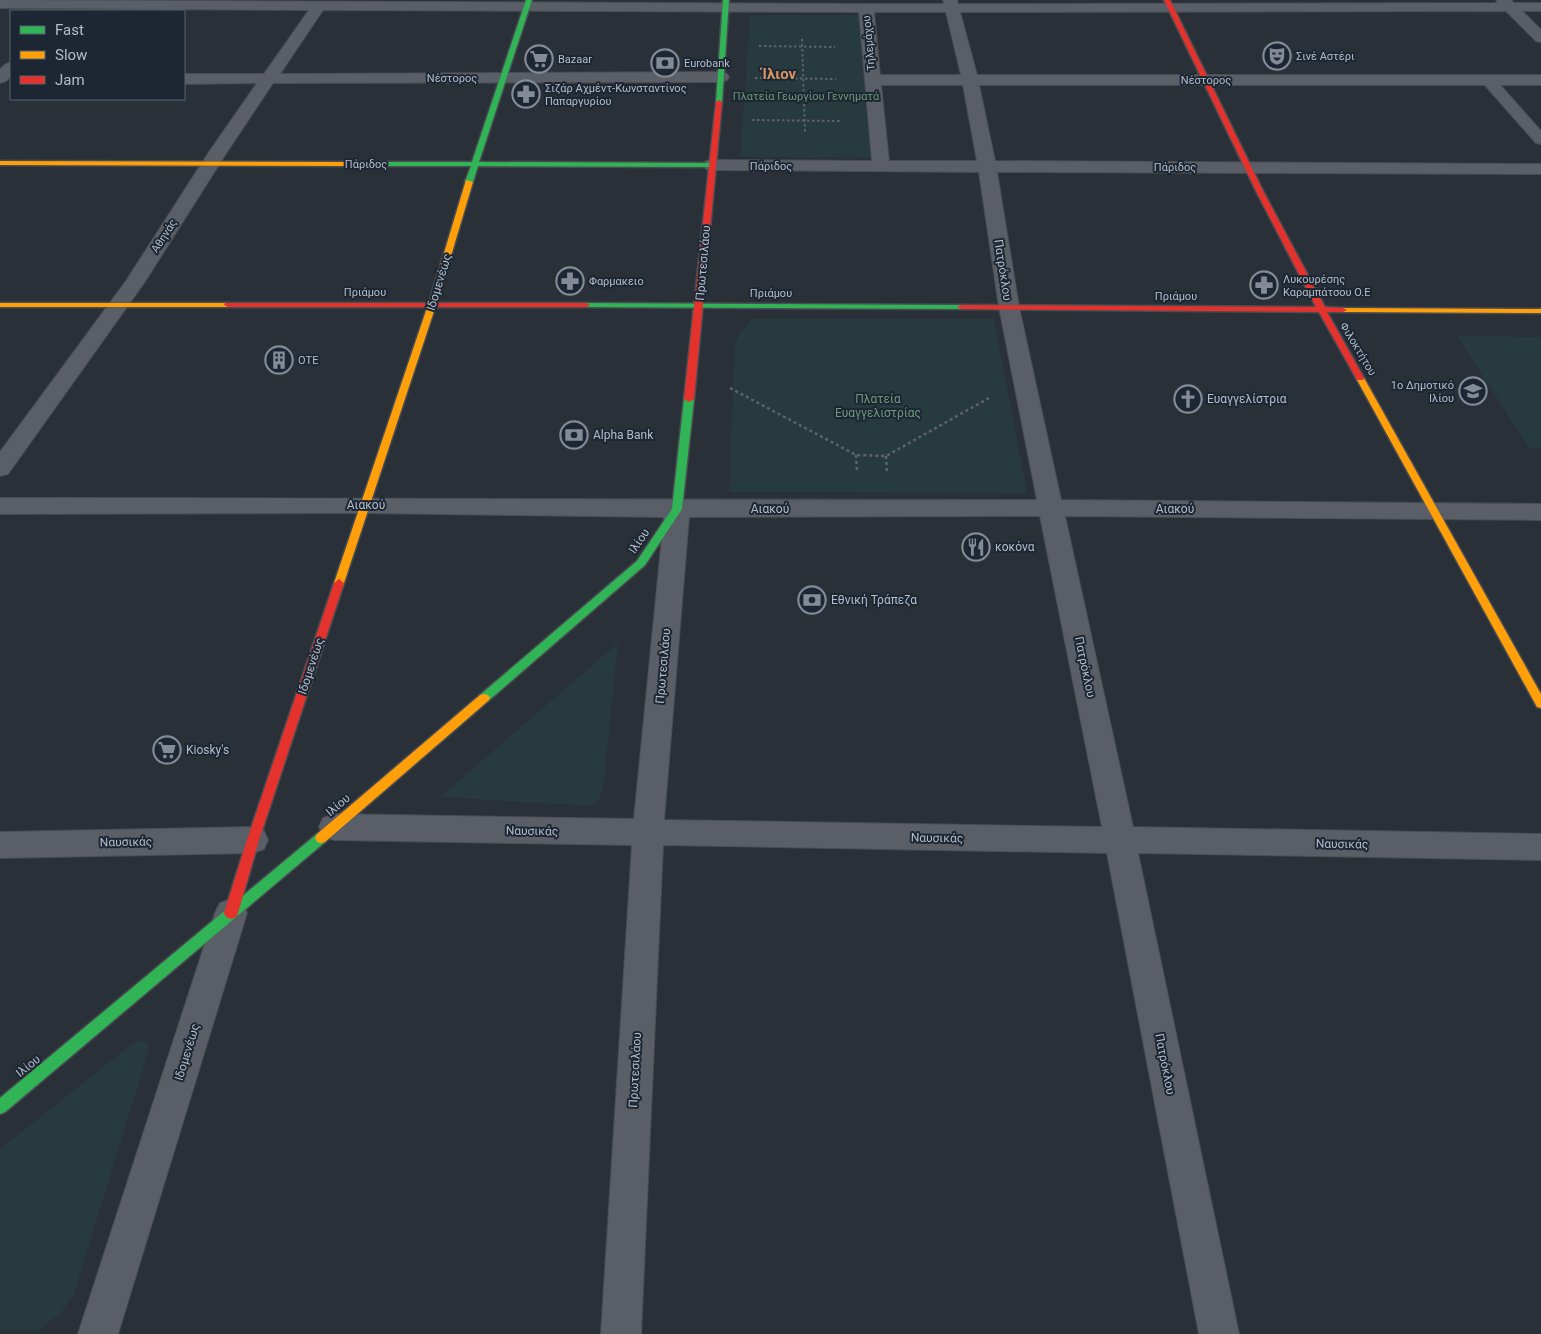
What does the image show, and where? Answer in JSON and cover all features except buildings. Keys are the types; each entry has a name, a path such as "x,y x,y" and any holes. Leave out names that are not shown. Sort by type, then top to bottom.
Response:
{"street":[{"name":"Αθηνάς","path":"0,469 117,306 268,79 321,3"},
{"path":"0,4 725,4 801,8 866,8 951,4 1506,3 1541,7"},
{"path":"1506,3 1541,38"},
{"name":"Ιδομενέως","path":"98,1334 253,840 432,305 474,164 528,4"},
{"name":"Πρωτεσιλάου","path":"621,1334 648,833 677,509 721,77 725,4"},
{"name":"Πατρόκλου","path":"951,4 970,79 987,166 1009,307 1120,840 1219,1334"},
{"name":"Φιλοκτήτου","path":"1170,4 1247,167 1320,310 1373,400 1541,704"},
{"name":"Τηλεμάχου","path":"866,8 881,166"},
{"path":"0,78 10,67"},
{"name":"Νέστορος","path":"185,79 721,77"},
{"name":"Νέστορος","path":"872,80 1541,80"},
{"name":"Πάριδος","path":"0,163 1541,169"},
{"name":"Πριάμου","path":"0,305 699,305 1541,312"},
{"name":"Αιακού","path":"0,506 365,505 677,509 1052,508 1541,512"},
{"name":"Ιλίου","path":"0,1107 334,827 641,563 677,509"},
{"name":"Ναυσικάς","path":"334,827 1541,847"},
{"name":"Ναυσικάς","path":"0,845 253,840"}],"lane":[{"path":"1488,80 1541,140"}],"path":[{"path":"801,8 806,166"},
{"path":"723,46 870,47"},
{"path":"721,77 872,80"},
{"path":"716,120 876,121"},
{"path":"692,368 856,455 886,456 1025,378"}],"green space":[{"name":"Πλατεία Γεωργίου Γεννηματά","path":"750,15 861,15 874,158 740,157"},
{"name":"Πλατεία Ευαγγελιστρίας","path":"753,319 994,319 1027,493 729,492 735,344 739,334"},
{"path":"1457,336 1541,337 1541,448 1529,448"},
{"path":"618,643 603,789 599,799 592,806 440,797"},
{"path":"140,1040 148,1043 148,1052 74,1294 61,1313 37,1331 0,1329 0,1149"}],"traffic: fast":[{"path":"469,182 529,0"},
{"path":"719,102 726,0"},
{"path":"351,164 712,165"},
{"path":"586,305 961,307"},
{"path":"484,698 641,563 677,509 689,399"},
{"path":"0,1107 321,838"}],"traffic: slow":[{"path":"0,163 351,164"},
{"path":"339,583 436,293 469,182"},
{"path":"0,305 228,305"},
{"path":"1343,310 1541,311"},
{"path":"1360,378 1541,704"},
{"path":"321,838 484,698"}],"traffic: jam":[{"path":"1167,0 1284,239 1360,378"},
{"path":"689,399 719,102"},
{"path":"228,305 586,305"},
{"path":"961,307 1343,310"},
{"path":"231,913 253,840 339,583"}],"place":[{"name":"Σινέ Αστέρι","path":"1277,56"},
{"name":"Bazaar","path":"539,59"},
{"name":"Eurobank","path":"665,63"},
{"name":"Σιζάρ Αχμέντ-Κωνσταντίνος Παπαργυρίου","path":"526,94"},
{"name":"Φαρμακειο","path":"570,281"},
{"name":"Λυκουρέσης Καραμπάτσου Ο.Ε","path":"1264,285"},
{"name":"ΟΤΕ","path":"279,360"},
{"name":"1ο Δημοτικό Ιλίου","path":"1473,391"},
{"name":"Ευαγγελίστρια","path":"1188,399"},
{"name":"Alpha Bank","path":"574,435"},
{"name":"κοκόνα","path":"976,547"},
{"name":"Εθνική Τράπεζα","path":"812,600"},
{"name":"Kiosky's","path":"167,750"}],"district":[{"name":"Ίλιον","path":"779,74"}]}
